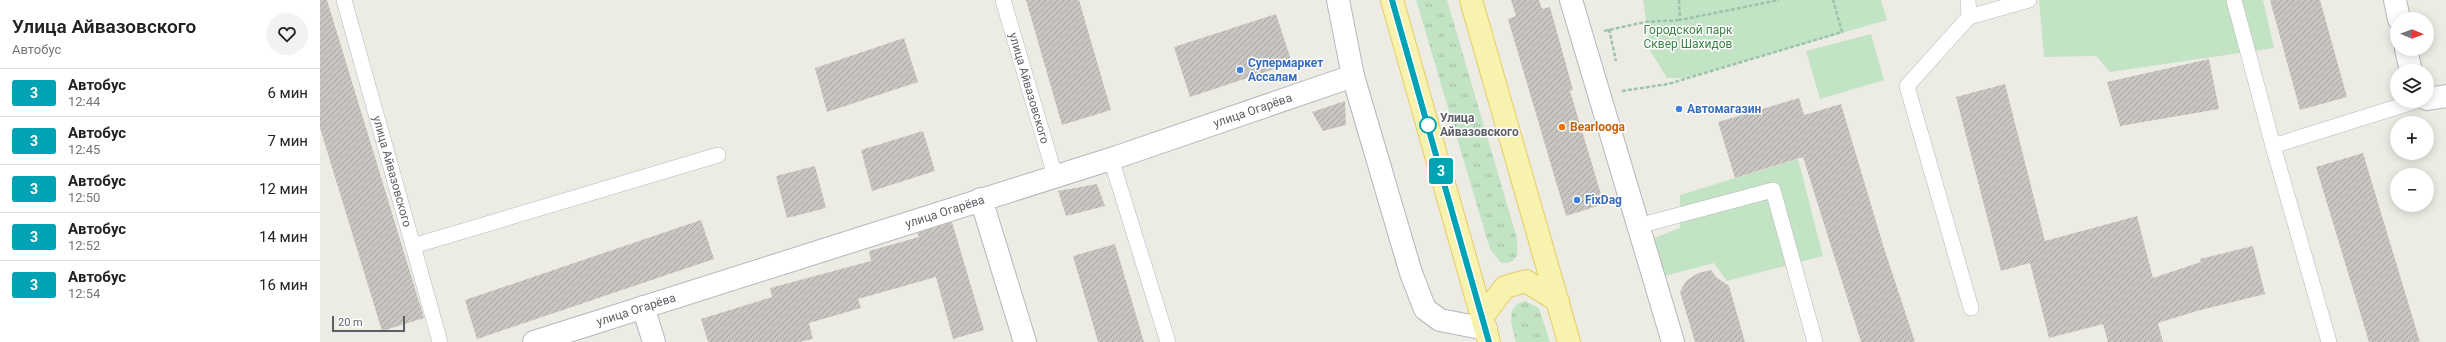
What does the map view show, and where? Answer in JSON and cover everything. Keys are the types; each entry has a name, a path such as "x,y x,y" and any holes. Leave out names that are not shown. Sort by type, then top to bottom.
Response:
{"main road":[{"path":"1392,0 1486,330"},
{"path":"1471,0 1569,342"},
{"path":"1486,330 1505,287 1526,281 1558,301"}],"street":[{"path":"1338,0 1353,76 1411,273 1425,309 1440,320 1486,330"},
{"path":"1571,0 1673,342"},
{"path":"2395,0 2398,12"},
{"name":"улица Огарёва","path":"534,342 1111,159 1353,76"},
{"path":"2434,98 2446,96"},
{"path":"981,199 1025,342"},
{"path":"643,307 654,342"}],"lane":[{"name":"улица Айвазовского","path":"344,0 440,342"},
{"name":"улица Айвазовского","path":"1003,0 1056,176"},
{"path":"1968,0 1969,17"},
{"path":"1971,308 1907,86 1969,17 2029,0"},
{"path":"2234,0 2273,146 2329,342"},
{"path":"2273,146 2394,108"},
{"path":"413,246 718,155"},
{"path":"1111,159 1168,342"},
{"path":"1638,226 1773,190 1815,342"}],"path":[{"path":"1679,0 1680,20"},
{"path":"1582,38 1609,29 1645,22 1680,20 1779,0"},
{"path":"1621,84 1622,91 1668,84 1842,32 1833,0"},
{"path":"1609,29 1616,64"}],"green space":[{"path":"1416,0 1447,0 1516,235 1517,251 1511,262 1501,263 1490,249"},
{"name":"Городской парк Сквер Шахидов","path":"1643,0 1881,0 1887,20 1685,78 1667,78 1651,52"},
{"path":"2039,0 2263,0 2274,48 2110,72 2096,56 2044,57"},
{"path":"1871,34 1884,80 1820,99 1806,51"},
{"path":"1798,159 1823,256 1727,281 1714,263 1657,278 1646,241 1680,228 1680,195"},
{"path":"1525,301 1539,308 1550,342 1516,342 1511,317 1512,312 1514,307"}],"building":[{"path":"320,0 327,0 424,318 382,331 320,128"},
{"path":"1026,0 1079,0 1111,110 1062,125"},
{"path":"1511,0 1539,0 1542,9 1550,7 1573,90 1570,91 1604,204 1566,216 1508,19 1516,16"},
{"path":"2270,0 2320,0 2347,97 2300,110"},
{"path":"1276,14 1292,63 1190,97 1174,47"},
{"path":"904,38 918,82 827,112 815,68"},
{"path":"2209,59 2219,109 2120,126 2107,82"},
{"path":"2005,84 2045,241 2137,216 2153,278 2201,262 2200,259 2253,246 2265,294 2197,311 2158,323 2163,342 2108,342 2103,324 2049,338 2030,263 2001,271 1956,97"},
{"path":"1799,98 1804,115 1841,104 1883,245 1915,342 1861,342 1803,157 1735,178 1718,122"},
{"path":"1345,101 1346,125 1323,131 1312,112"},
{"path":"923,131 935,171 872,191 861,150"},
{"path":"2363,153 2420,342 2369,342 2316,167"},
{"path":"815,166 826,208 787,218 776,176"},
{"path":"1097,184 1105,206 1066,216 1058,191"},
{"path":"701,220 714,259 477,339 465,300"},
{"path":"952,222 984,330 953,339 936,277 858,299 861,308 809,323 813,339 799,342 708,342 701,319 772,297 770,288 871,261 869,251 919,237 917,233"},
{"path":"1115,244 1144,342 1098,342 1073,256"},
{"path":"1711,270 1716,277 1729,286 1745,342 1695,342 1680,292 1686,281 1698,273"}],"bus line":[{"name":"3","path":"1392,0 1489,342"}],"place":[{"name":"Супермаркет Ассалам","path":"1240,70"},
{"name":"Автомагазин","path":"1679,109"},
{"name":"Улица Айвазовского","path":"1428,125"},
{"name":"Bearlooga","path":"1562,127"},
{"name":"FixDag","path":"1577,200"}]}
